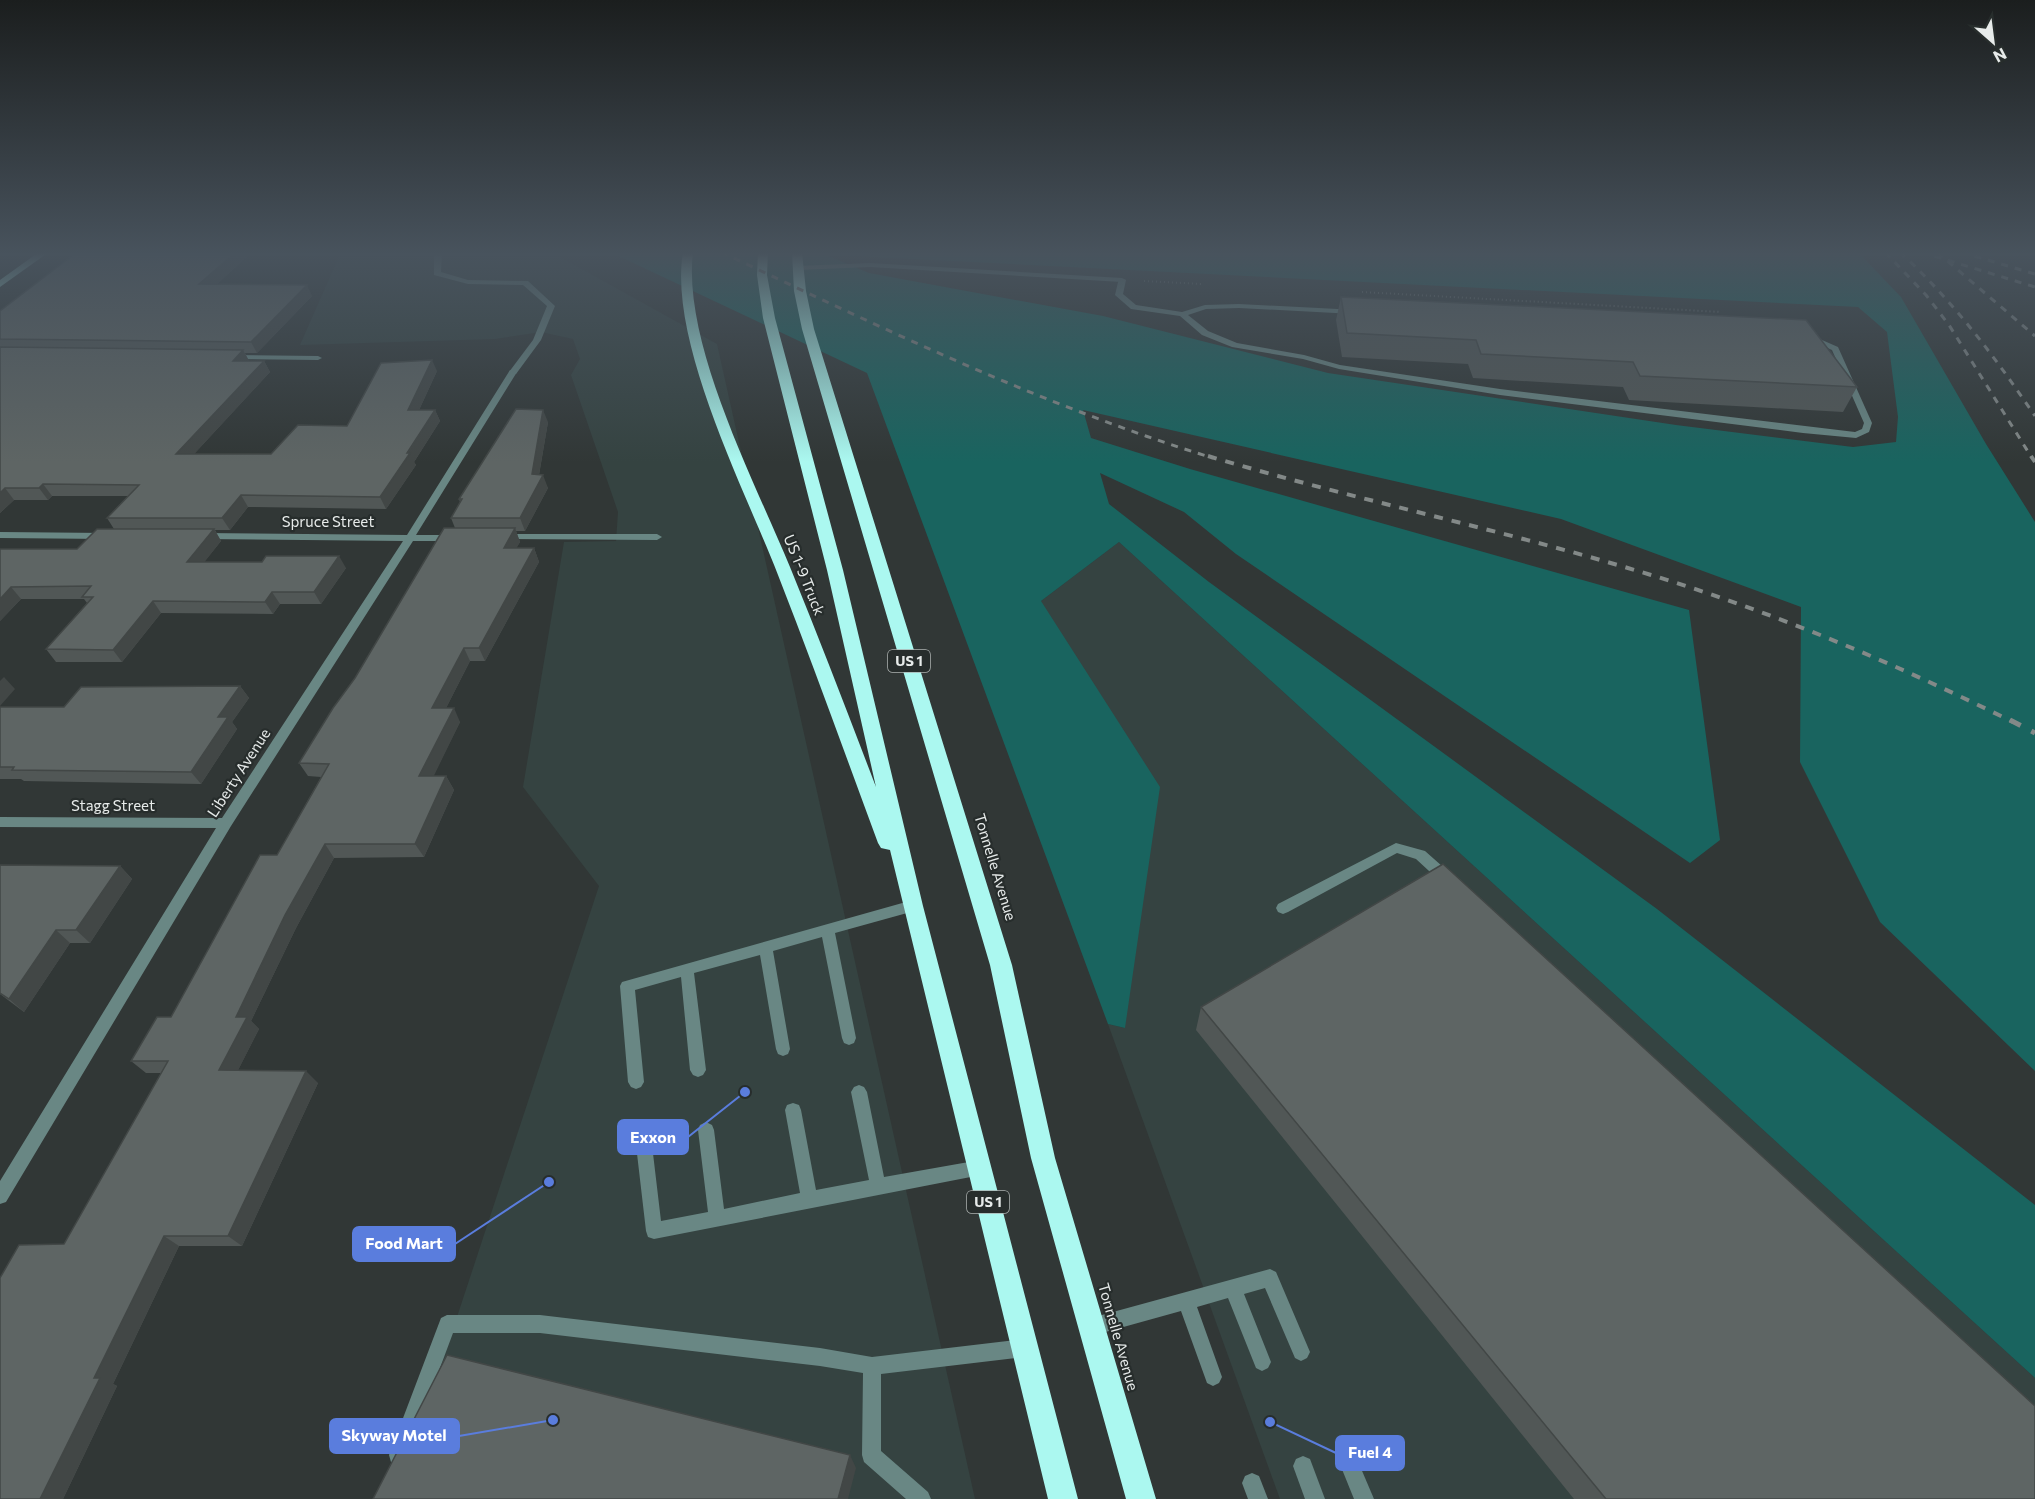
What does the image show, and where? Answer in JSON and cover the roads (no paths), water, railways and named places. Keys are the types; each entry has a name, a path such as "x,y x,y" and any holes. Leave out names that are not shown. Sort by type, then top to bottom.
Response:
{"highway":[{"name":"US 1-9 Truck","path":"693,322 702,359 729,439 785,574 913,906"},
{"name":"US 1","path":"771,322 835,570 913,906 1063,1499"},
{"name":"Tonnelle Avenue","path":"807,322 1004,976 1043,1158 1141,1499"}],"street":[{"name":"Liberty Avenue","path":"0,1196 226,823 513,372 537,340 544,322"},
{"path":"1192,322 1205,333 1235,345 1304,357 1339,367 1500,392 1803,430 1856,435 1866,430 1868,423 1835,349 1808,335 1796,335"},
{"path":"224,357 318,358"},
{"path":"0,535 118,536"},
{"name":"Spruce Street","path":"189,536 469,537"},
{"path":"493,537 657,537"},
{"name":"Stagg Street","path":"0,822 226,823"},
{"path":"1283,908 1395,848 1420,855 1458,889"},
{"path":"636,1082 627,986 766,949 913,906"},
{"path":"828,931 849,1038"},
{"path":"766,949 783,1049"},
{"path":"687,970 698,1070"},
{"path":"859,1092 878,1186"},
{"path":"793,1110 809,1199"},
{"path":"706,1130 717,1218"},
{"path":"644,1145 654,1231 809,1199 980,1168"},
{"path":"1091,1327 1270,1278 1301,1352"},
{"path":"1233,1289 1262,1362"},
{"path":"1186,1301 1214,1377"},
{"path":"394,1466 447,1324 540,1324 820,1357 872,1366 1025,1348"},
{"path":"872,1366 871,1455 921,1499"},
{"path":"1344,1452 1364,1499"},
{"path":"1303,1466 1316,1499"}],"railway":[{"path":"871,322 1087,415 1213,458"},
{"path":"1947,322 2032,458"},
{"path":"1965,322 2035,416"},
{"path":"2019,322 2035,336"},
{"path":"1208,456 1596,559 1698,590 1835,641 2013,722"},
{"path":"2031,456 2035,462"},
{"path":"2010,720 2035,733"}],"place":[{"name":"Exxon","path":"745,1092"},
{"name":"Food Mart","path":"549,1182"},
{"name":"Skyway Motel","path":"553,1420"},
{"name":"Fuel 4","path":"1270,1422"}]}
